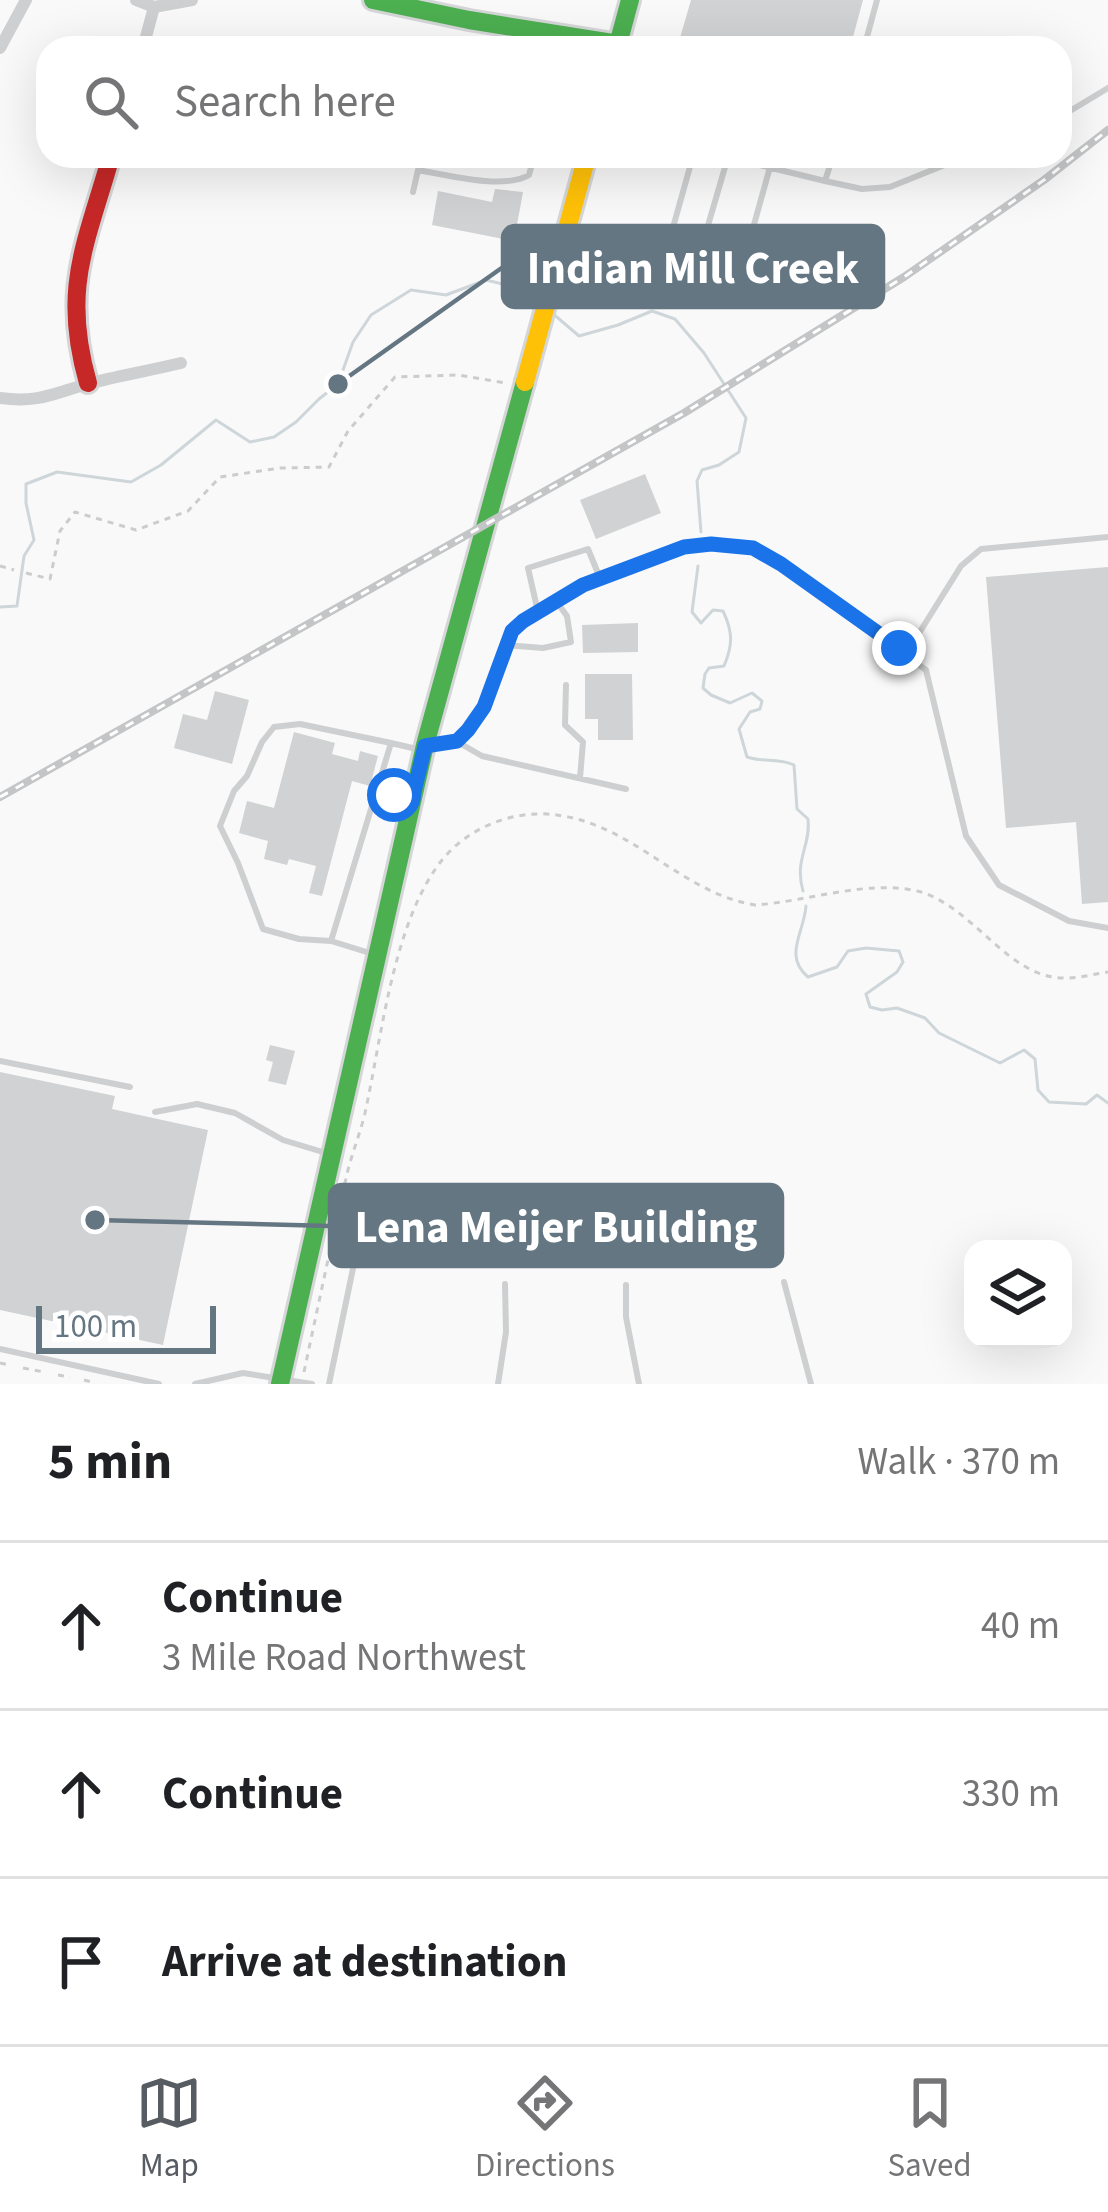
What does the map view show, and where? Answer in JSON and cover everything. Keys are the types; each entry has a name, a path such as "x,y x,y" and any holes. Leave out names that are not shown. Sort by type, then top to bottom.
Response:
{"main road":[{"path":"374,0 561,36"},
{"path":"621,36 630,0"},
{"path":"88,383 78,349 77,276 108,168"},
{"path":"280,1381 424,748 584,168"}],"street":[{"path":"0,48 26,0"},
{"path":"136,0 154,7 192,0"},
{"path":"146,36 154,7"},
{"path":"0,398 53,397 88,383 181,363"}],"lane":[{"path":"868,36 877,0"},
{"path":"1072,110 1108,88"},
{"path":"413,192 418,170 518,181 529,175 531,168"},
{"path":"690,168 665,256 740,275 770,168"},
{"path":"697,264 722,168"},
{"path":"774,168 862,189 890,188 938,168"},
{"path":"825,181 829,168"},
{"path":"906,654 961,566 981,549 1108,537"},
{"path":"376,955 263,929 220,826 262,742 274,728 300,724 424,748 457,741 484,707 512,631 600,578 684,547 711,544 753,548 781,564 926,670 966,836 999,885 1069,922 1108,928"},
{"path":"538,612 528,568 588,549 600,578"},
{"path":"506,645 543,648 571,642 567,616 556,601"},
{"path":"566,685 565,725 583,742 580,778"},
{"path":"457,741 482,756 626,788"},
{"path":"331,941 392,743"},
{"path":"378,790 412,800"},
{"path":"0,1061 130,1087"},
{"path":"155,1112 197,1104 235,1113 283,1140 332,1154"},
{"path":"329,1384 356,1253"},
{"path":"784,1282 811,1384"},
{"path":"498,1384 506,1332 505,1284"},
{"path":"626,1285 626,1317 639,1384"},
{"path":"0,1349 159,1384"},
{"path":"196,1384 233,1373 312,1384"}],"path":[{"path":"26,573 50,579 60,532 75,512 136,530 188,511 220,477 329,467 348,430 395,377 459,375 506,383"},
{"path":"0,566 14,570"},
{"path":"304,1372 408,925 442,860 479,830 531,814 590,822 632,841 710,891 754,905 894,886 943,901 1029,970 1062,978 1108,973"},
{"path":"0,1363 9,1365"},
{"path":"23,1368 44,1372"},
{"path":"58,1375 70,1378"}],"building":[{"path":"691,0 863,0 853,36 680,36"},
{"path":"495,189 523,192 514,241 432,225 438,191 492,202"},
{"path":"645,474 661,513 596,539 580,500"},
{"path":"1108,567 1108,902 1082,904 1076,822 1006,828 986,577"},
{"path":"638,623 638,652 583,653 582,625"},
{"path":"585,674 632,674 633,740 598,740 598,719 585,719"},
{"path":"215,691 249,700 232,764 174,748 183,714 207,720"},
{"path":"294,732 335,743 332,754 358,761 360,751 378,756 370,786 352,781 322,896 309,893 316,866 264,859 268,841 239,833 247,801 274,808"},
{"path":"270,1045 295,1051 286,1085 268,1081 273,1062 266,1060"},
{"path":"0,1072 115,1096 112,1109 208,1130 163,1345 0,1310"}],"waterway":[{"path":"0,607 17,606 24,556 34,540 26,484 57,472 131,482 161,465 216,420 250,442 274,437 338,384 353,342 371,315 411,290 446,295 486,280 524,289 539,302"},
{"path":"551,312 579,336 652,311 675,319 704,353 746,418 739,452 702,470 697,481 701,532"},
{"path":"698,566 692,612 701,623 713,610 723,611 731,638 724,666 709,668 703,688 730,703 752,693 762,701 739,729 747,757 794,765 797,809 808,819 800,870 803,891"},
{"path":"806,906 796,952 808,977 837,967 848,951 899,951 903,962 897,972 866,994 870,1007 897,1008 925,1018 939,1033 1000,1063 1024,1050 1035,1059 1038,1090 1049,1102 1086,1104 1097,1095 1108,1103"}],"railway":[{"path":"1072,158 1108,130"},
{"path":"0,797 684,413 904,277 1059,168"}],"traffic: fast":[{"path":"373,0 569,36"},
{"path":"620,36 630,0"},
{"path":"280,1384 425,745 525,382"}],"traffic: slow":[{"path":"525,382 584,168"}],"traffic: jam":[{"path":"88,383 80,350 77,293 108,168"}],"place":[{"name":"Indian Mill Creek","path":"338,384"},
{"name":"Lena Meijer Building","path":"95,1220"}],"route":[{"path":"394,795 412,800 425,746 457,741 468,730 484,707 512,631 523,621 583,585 684,547 753,548 899,648"}]}
